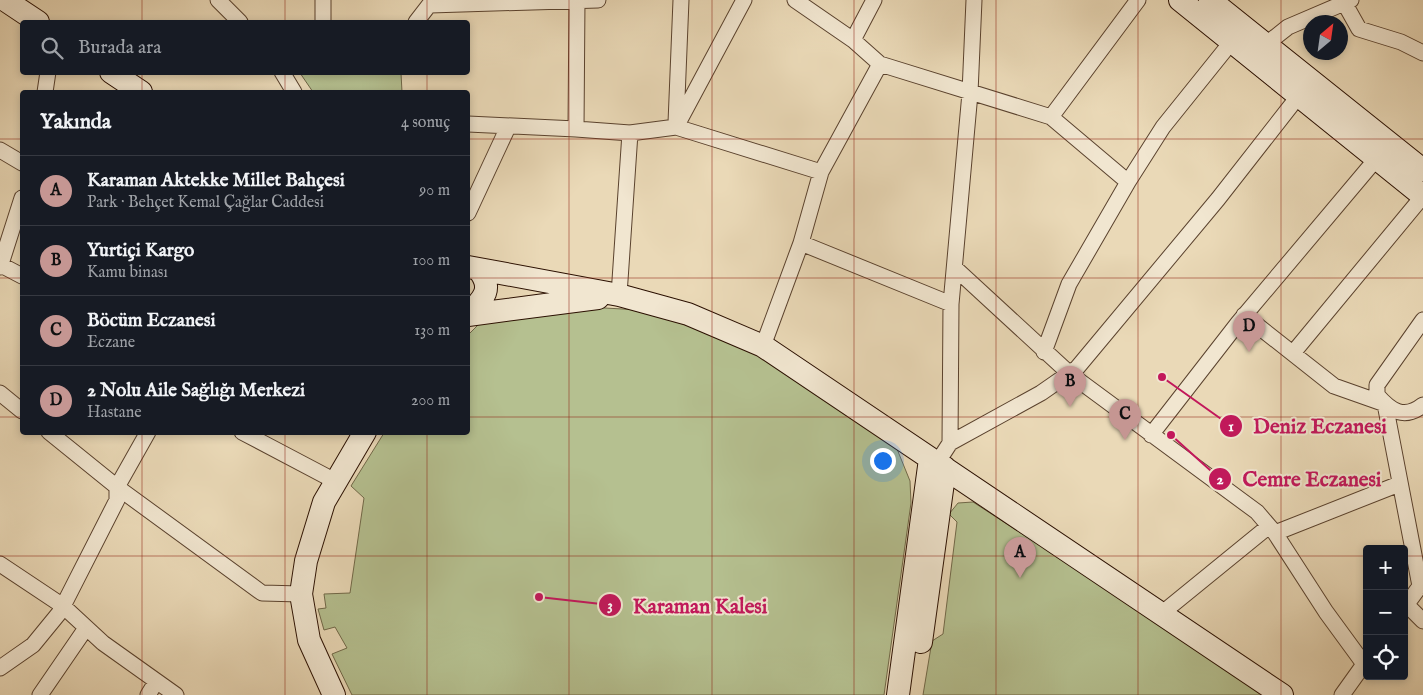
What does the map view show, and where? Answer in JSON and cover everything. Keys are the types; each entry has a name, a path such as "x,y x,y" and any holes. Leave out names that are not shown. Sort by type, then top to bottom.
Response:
{"main road":[{"path":"5,0 35,20"},
{"path":"1180,0 1238,34 1305,88 1423,170"},
{"path":"1210,0 1238,34"},
{"path":"116,75 138,90"},
{"path":"1305,88 1377,158 1423,196"},
{"path":"472,268 619,295 688,314 763,346 1282,695"},
{"path":"470,312 481,300 486,291 485,278 472,268"},
{"path":"470,314 619,295"},
{"path":"334,695 308,640 301,594 306,561 324,502 363,435"},
{"path":"898,695 937,463"},
{"path":"913,695 937,463"}],"street":[{"path":"218,0 238,20"},
{"path":"323,0 323,20"},
{"path":"576,128 577,0"},
{"path":"418,20 431,2 598,0"},
{"path":"676,127 681,0"},
{"path":"676,127 744,0"},
{"path":"795,0 853,40 880,64 1051,117 1128,182"},
{"path":"853,40 874,0"},
{"path":"950,444 951,304 956,269 970,93 974,0"},
{"path":"1051,117 1138,0"},
{"path":"1258,51 1288,27 1348,2 1359,29 1402,42 1423,53"},
{"path":"1044,352 1069,284 1128,182 1163,127 1238,34"},
{"path":"763,346 801,244 821,172 880,64"},
{"path":"45,90 48,75"},
{"path":"284,75 293,90"},
{"path":"937,463 950,444 1070,374 1077,368 1218,199 1305,88"},
{"path":"470,124 576,128 630,133 676,127 821,172"},
{"path":"470,209 508,127"},
{"path":"619,295 630,133"},
{"path":"0,150 20,161"},
{"path":"1151,435 1244,315 1377,158"},
{"path":"1293,353 1423,196"},
{"path":"20,204 1,266 20,275"},
{"path":"801,244 951,304"},
{"path":"956,269 1070,374 1248,505 1272,530 1326,612 1363,659"},
{"path":"1244,315 1334,386 1385,404"},
{"path":"1423,320 1377,385 1377,395 1393,412 1403,414 1423,405"},
{"path":"0,393 20,409"},
{"path":"1385,404 1399,484 1422,584 1408,603"},
{"path":"53,435 117,486 262,593 301,594"},
{"path":"0,668 33,646 63,606 117,500 117,486 146,435"},
{"path":"248,435 335,481"},
{"path":"1161,614 1272,530 1399,484"},
{"path":"0,564 63,606 152,688 176,695"},
{"path":"1408,609 1423,621"},
{"path":"40,695 86,628"},
{"path":"1342,695 1363,665"}],"green space":[{"path":"301,75 401,75 402,90 312,90"},
{"path":"570,306 640,310 747,345 895,444 910,481 911,503 884,695 352,695 332,654 347,648 335,627 324,630 318,609 326,608 324,594 350,593 364,498 351,486 383,435 470,435 470,333 484,319"},
{"path":"973,502 1271,695 923,695 932,641 943,634 957,522 949,514 958,503"}],"place":[{"name":"2 Nolu Aile Sağlığı Merkezi","path":"1249,352"},
{"name":"Deniz Eczanesi","path":"1162,377"},
{"name":"Yurtiçi Kargo","path":"1070,407"},
{"name":"Cemre Eczanesi","path":"1171,435"},
{"name":"Böcüm Eczanesi","path":"1125,440"},
{"name":"Karaman Aktekke Millet Bahçesi","path":"1020,578"},
{"name":"Karaman Kalesi","path":"539,597"}]}
